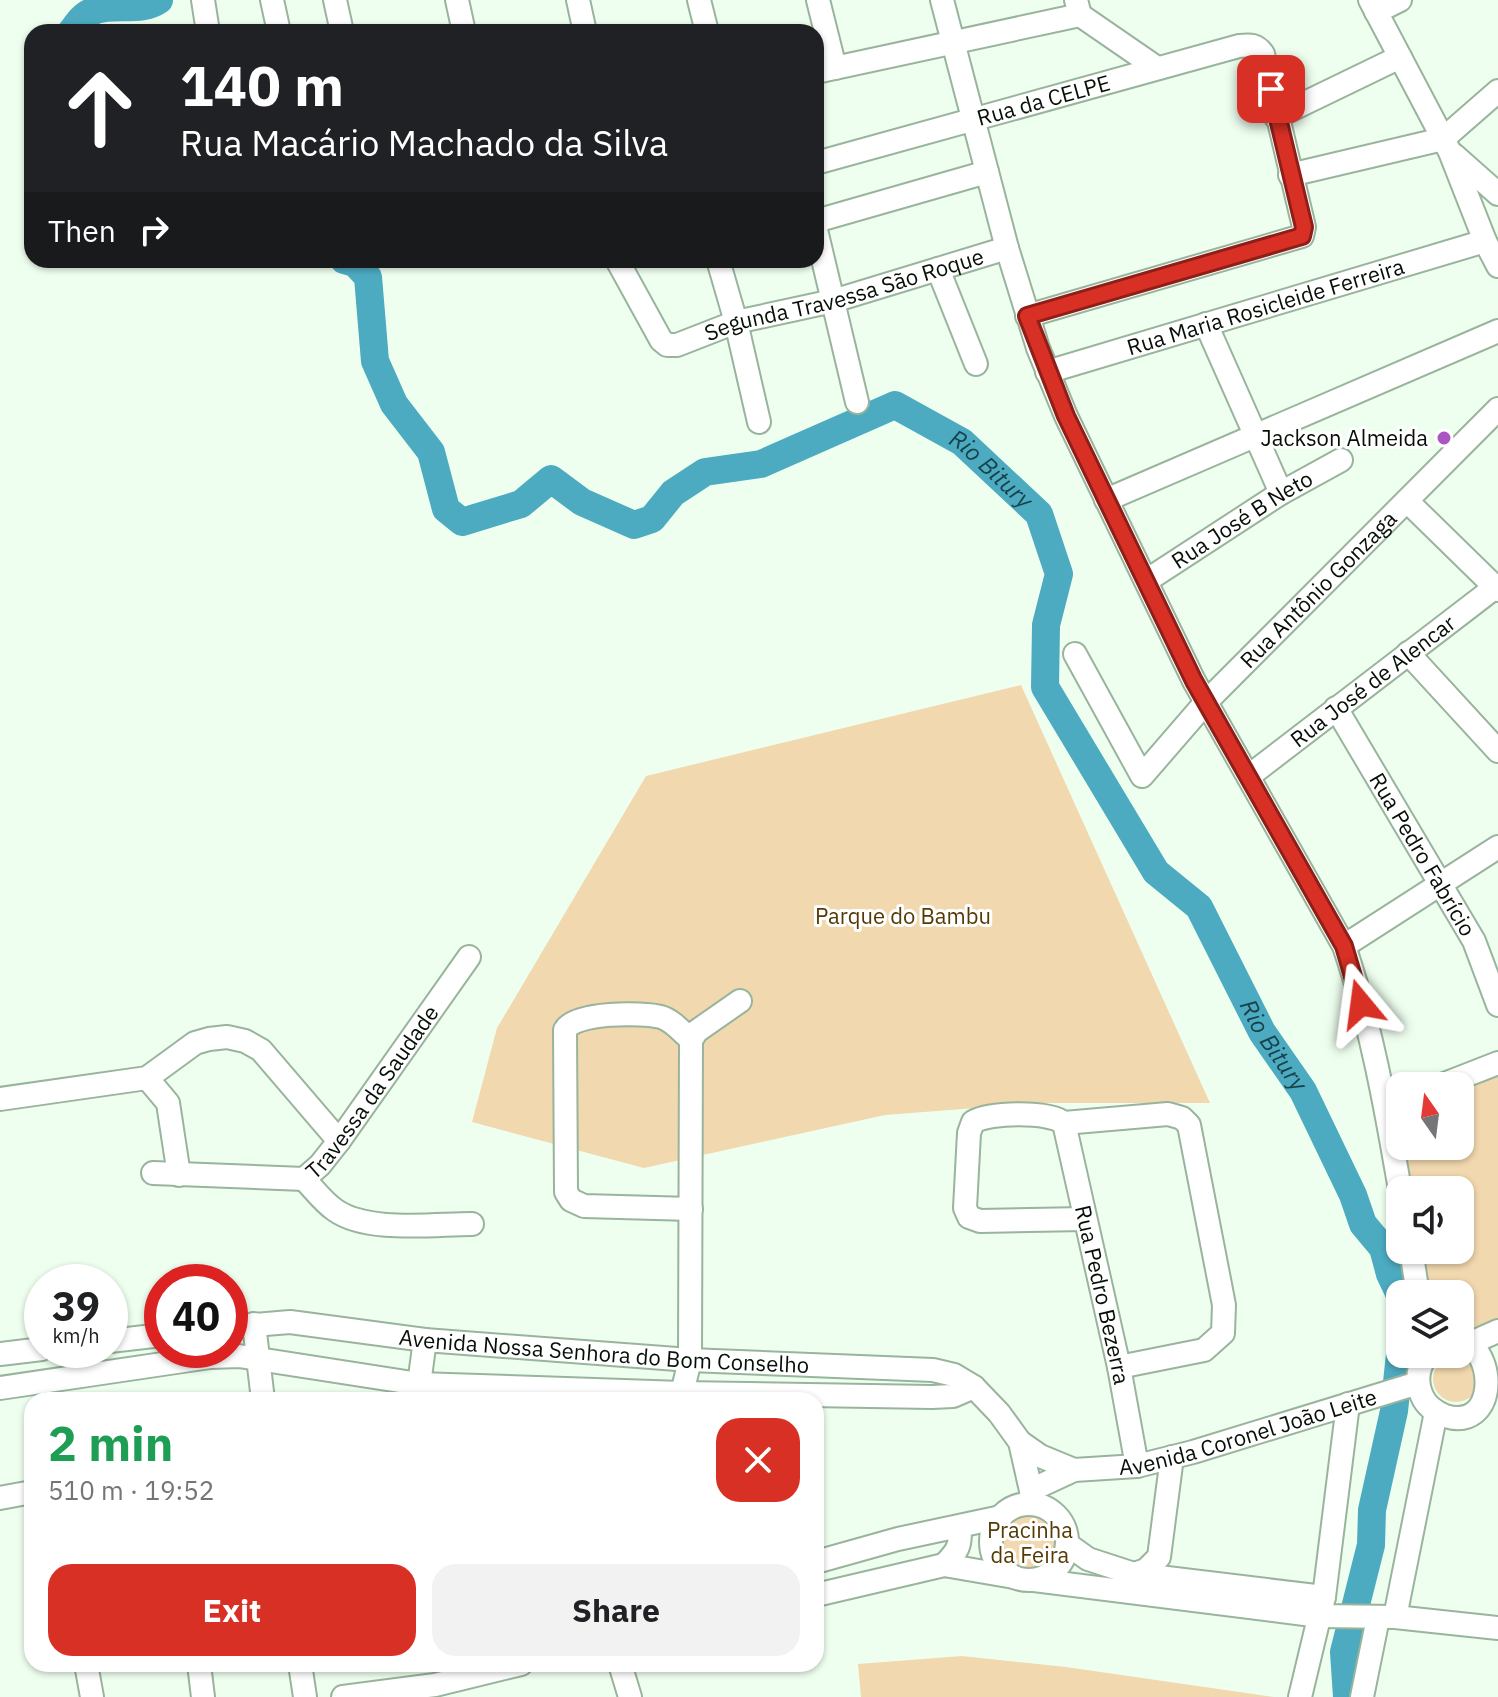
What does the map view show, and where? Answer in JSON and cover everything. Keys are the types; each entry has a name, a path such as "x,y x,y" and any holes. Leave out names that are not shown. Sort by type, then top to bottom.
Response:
{"street":[{"path":"203,0 207,24"},
{"path":"272,0 277,24"},
{"path":"335,0 340,24"},
{"path":"457,0 462,24"},
{"path":"578,0 583,24"},
{"path":"699,0 705,24"},
{"path":"818,0 821,24"},
{"path":"942,0 1007,248 1047,372 1106,500 1206,702 1344,946 1386,1081"},
{"path":"1400,0 1373,6 1446,145 1498,266"},
{"path":"826,70 954,43 1078,8 1157,68"},
{"name":"Rua da CELPE","path":"824,161 1239,46 1252,45 1262,52 1276,117"},
{"path":"1027,316 1302,236 1304,227 1276,117 1400,57"},
{"path":"1290,175 1446,145 1498,91"},
{"path":"1446,145 1497,190"},
{"path":"824,219 987,172"},
{"name":"Rua Maria Rosicleide Ferreira","path":"1047,372 1485,241"},
{"name":"Segunda Travessa São Roque","path":"621,268 661,340 671,346 736,322 833,301 1007,248"},
{"path":"824,263 857,402"},
{"path":"720,268 759,422"},
{"path":"938,269 976,364"},
{"path":"1206,324 1281,493"},
{"path":"1106,500 1498,331"},
{"name":"Rua Antônio Gonzaga","path":"1075,654 1142,776 1206,702 1498,409"},
{"name":"Rua José B Neto","path":"1146,581 1281,493 1341,460"},
{"path":"1407,501 1497,587"},
{"name":"Rua José de Alencar","path":"1249,776 1497,587"},
{"path":"1408,653 1498,751"},
{"name":"Rua Pedro Fabrício","path":"1336,708 1474,941 1498,1005"},
{"path":"1344,946 1498,847"},
{"name":"Travessa da Saudade","path":"153,1173 304,1179 339,1141 469,957"},
{"path":"682,1392 690,1360 691,1040 697,1031 740,1001"},
{"path":"691,1040 665,1018 652,1015 582,1017 568,1024 565,1030 566,1192 571,1200 584,1206 691,1209"},
{"path":"0,1099 147,1078 195,1043 227,1037 245,1041 261,1050 339,1141"},
{"path":"1474,1072 1498,1063"},
{"path":"147,1078 168,1103 179,1175"},
{"path":"1085,1219 980,1221 969,1217 965,1208 969,1133 973,1122 990,1117 1045,1114 1064,1123 1168,1114 1186,1122 1193,1136 1224,1305 1223,1333 1204,1350 1119,1367"},
{"name":"Rua Pedro Bezerra","path":"1064,1123 1119,1367 1137,1466"},
{"path":"304,1179 335,1210 350,1217 388,1225 472,1224"},
{"name":"Avenida Nossa Senhora do Bom Conselho","path":"248,1325 290,1322 425,1340 690,1360 933,1370 954,1375 974,1387 999,1413 1020,1442 1032,1497"},
{"path":"254,1324 262,1392"},
{"path":"1420,1368 1412,1385 1436,1412 1462,1418 1475,1414 1486,1406 1497,1382 1496,1369 1480,1349 1498,1331"},
{"path":"420,1392 425,1340"},
{"path":"0,1354 24,1351"},
{"name":"Avenida Nossa Senhora do Bom Conselho","path":"0,1388 210,1357 239,1356 420,1392"},
{"name":"Avenida Coronel João Leite","path":"1020,1442 1040,1456 1074,1470 1137,1466 1412,1385"},
{"name":"Avenida Nossa Senhora do Bom Conselho","path":"824,1397 953,1396 974,1387"},
{"path":"1300,1697 1327,1610 1355,1402"},
{"path":"1362,1697 1380,1618 1436,1412"},
{"path":"1134,1574 1146,1570 1159,1557 1172,1457"},
{"name":"Avenida Coronel João Leite","path":"1032,1497 1074,1470"},
{"path":"0,1498 24,1494"},
{"path":"824,1560 898,1539 1001,1517 1032,1497 1063,1524 1067,1544 1060,1563 1053,1571 1024,1578 1003,1570 994,1558 991,1544 993,1529 1001,1517"},
{"path":"944,1565 958,1550 961,1540 959,1527"},
{"path":"1067,1544 1088,1559 1134,1574 1380,1618 1498,1628"},
{"path":"824,1593 944,1565 1024,1578 1327,1610"},
{"path":"87,1672 92,1697"},
{"path":"200,1672 203,1697"},
{"path":"301,1672 305,1697"},
{"path":"343,1697 435,1685 460,1672"},
{"path":"622,1672 630,1697"}],"green space":[{"name":"Parque do Bambu","path":"1021,685 1210,1103 1040,1103 885,1115 644,1168 472,1122 497,1028 646,776"},
{"path":"1498,1068 1498,1321 1474,1327 1474,1280 1417,1280 1414,1264 1474,1264 1474,1176 1401,1176 1398,1160 1474,1160 1474,1079"},
{"path":"1474,1366 1477,1370 1477,1388 1465,1400 1447,1400 1435,1388 1433,1379 1436,1368"},
{"name":"Pracinha da Feira","path":"1030,1510 1043,1513 1053,1520 1060,1530 1063,1543 1060,1556 1053,1566 1043,1573 1030,1576 1017,1573 1007,1566 1000,1556 997,1543 1000,1530 1007,1520 1017,1513"},
{"path":"962,1656 1066,1667 1274,1697 861,1697 858,1664"}],"waterway":[{"name":"Rio Bitury","path":"78,24 84,16 98,10 143,6 159,0"},
{"name":"Rio Bitury","path":"360,268 368,277 375,361 394,404 431,452 446,509 462,522 521,504 551,479 582,502 634,525 652,519 673,493 705,472 761,464 895,405 962,442 1039,514 1059,574 1046,625 1045,687 1156,872 1199,907 1262,1032 1303,1091 1353,1195 1363,1224 1383,1248 1393,1280"},
{"name":"Rio Bitury","path":"1347,1697 1344,1652 1371,1545 1372,1510 1394,1411 1399,1368"}],"place":[{"name":"Jackson Almeida","path":"1444,438"}],"route":[{"path":"1271,89 1304,227 1302,236 1027,316 1066,416 1194,681 1344,946 1361,1004"}]}
